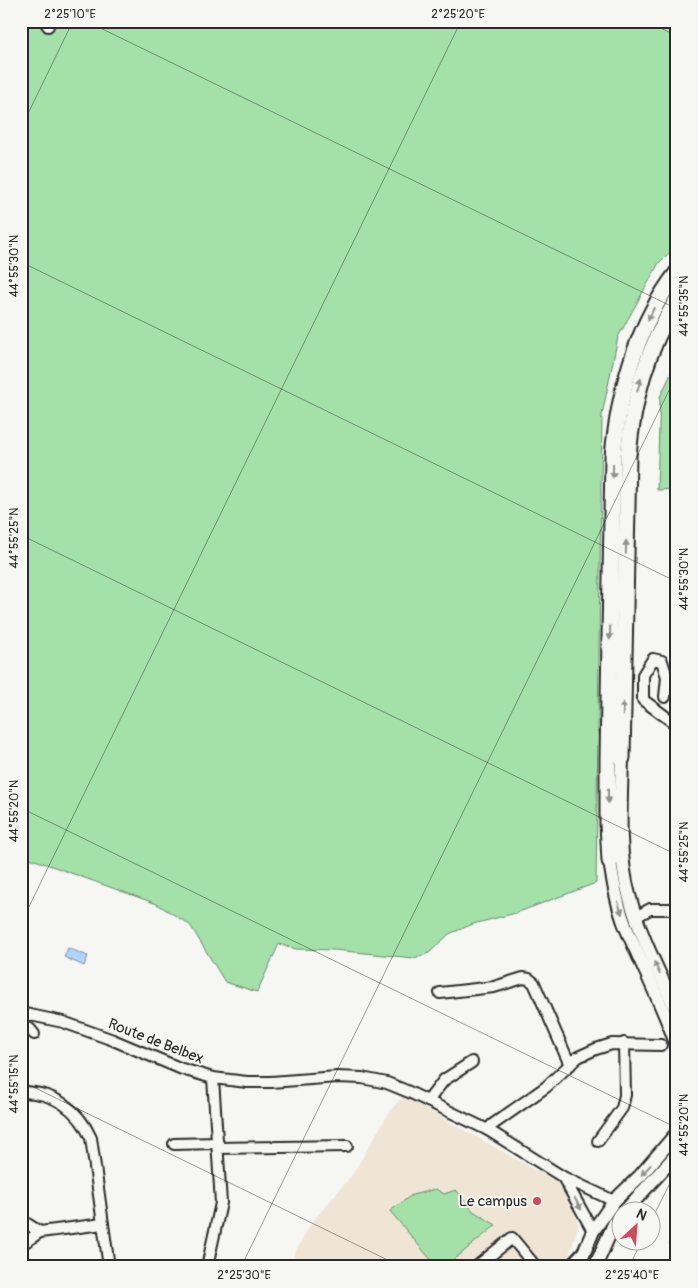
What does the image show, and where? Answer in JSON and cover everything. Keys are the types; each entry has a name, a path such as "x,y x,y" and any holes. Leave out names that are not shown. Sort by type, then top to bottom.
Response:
{"highway":[{"path":"610,861 608,748 613,456 616,426 622,392 640,340 653,310 677,273"},
{"path":"622,758 628,466 631,427 636,395 644,368 666,317 677,300"}],"main road":[{"path":"622,758 621,846 629,895 636,917 677,1012"},
{"path":"610,861 625,924 665,1013 677,1046"},
{"path":"615,1200 640,1176 677,1133"},
{"path":"635,1200 677,1154"},
{"path":"665,1166 677,1159"},
{"path":"578,1267 583,1251 593,1231 610,1207"},
{"path":"595,1267 610,1233"}],"street":[{"path":"665,697 667,678 662,661 653,659 643,675 644,700 677,725"},
{"path":"636,917 650,909 677,909"},
{"path":"440,993 494,987 523,978 529,979 534,983 570,1065"},
{"name":"Route de Belbex","path":"21,1013 63,1022 113,1040 182,1069 213,1078 271,1082 338,1077 362,1078 387,1083 488,1130 562,1177 612,1200"},
{"path":"21,1027 30,1029 34,1034"},
{"path":"598,1141 622,1108 625,1095 624,1043"},
{"path":"488,1130 546,1087 578,1057 612,1044 661,1045"},
{"path":"428,1101 444,1080 472,1062"},
{"path":"207,1267 221,1203 213,1078"},
{"path":"21,1092 35,1093 62,1102 75,1112 86,1125 92,1138 108,1267"},
{"path":"174,1144 347,1146"},
{"name":"Route de Belbex","path":"562,1177 593,1231"},
{"path":"21,1220 40,1232"},
{"path":"21,1243 40,1232 103,1224"},
{"path":"476,1267 512,1238 536,1267"},
{"path":"569,1267 583,1251"}],"shaded area":[{"path":"403,1096 559,1183 579,1223 566,1267 301,1267 293,1256 312,1222 352,1175 390,1111"}],"green space":[{"path":"21,21 677,21 677,245 659,263 618,337 602,415 596,883 516,913 473,924 449,934 429,953 414,958 335,950 296,949 279,944 257,992 225,982 190,925 157,904 21,855"},
{"path":"677,361 677,489 657,490 660,397"},
{"path":"436,1189 444,1194 456,1190 473,1211 496,1225 445,1267 437,1267 390,1211 412,1195"}],"water":[{"path":"68,948 88,956 84,966 64,957"}],"place":[{"name":"Le campus","path":"537,1201"}]}
